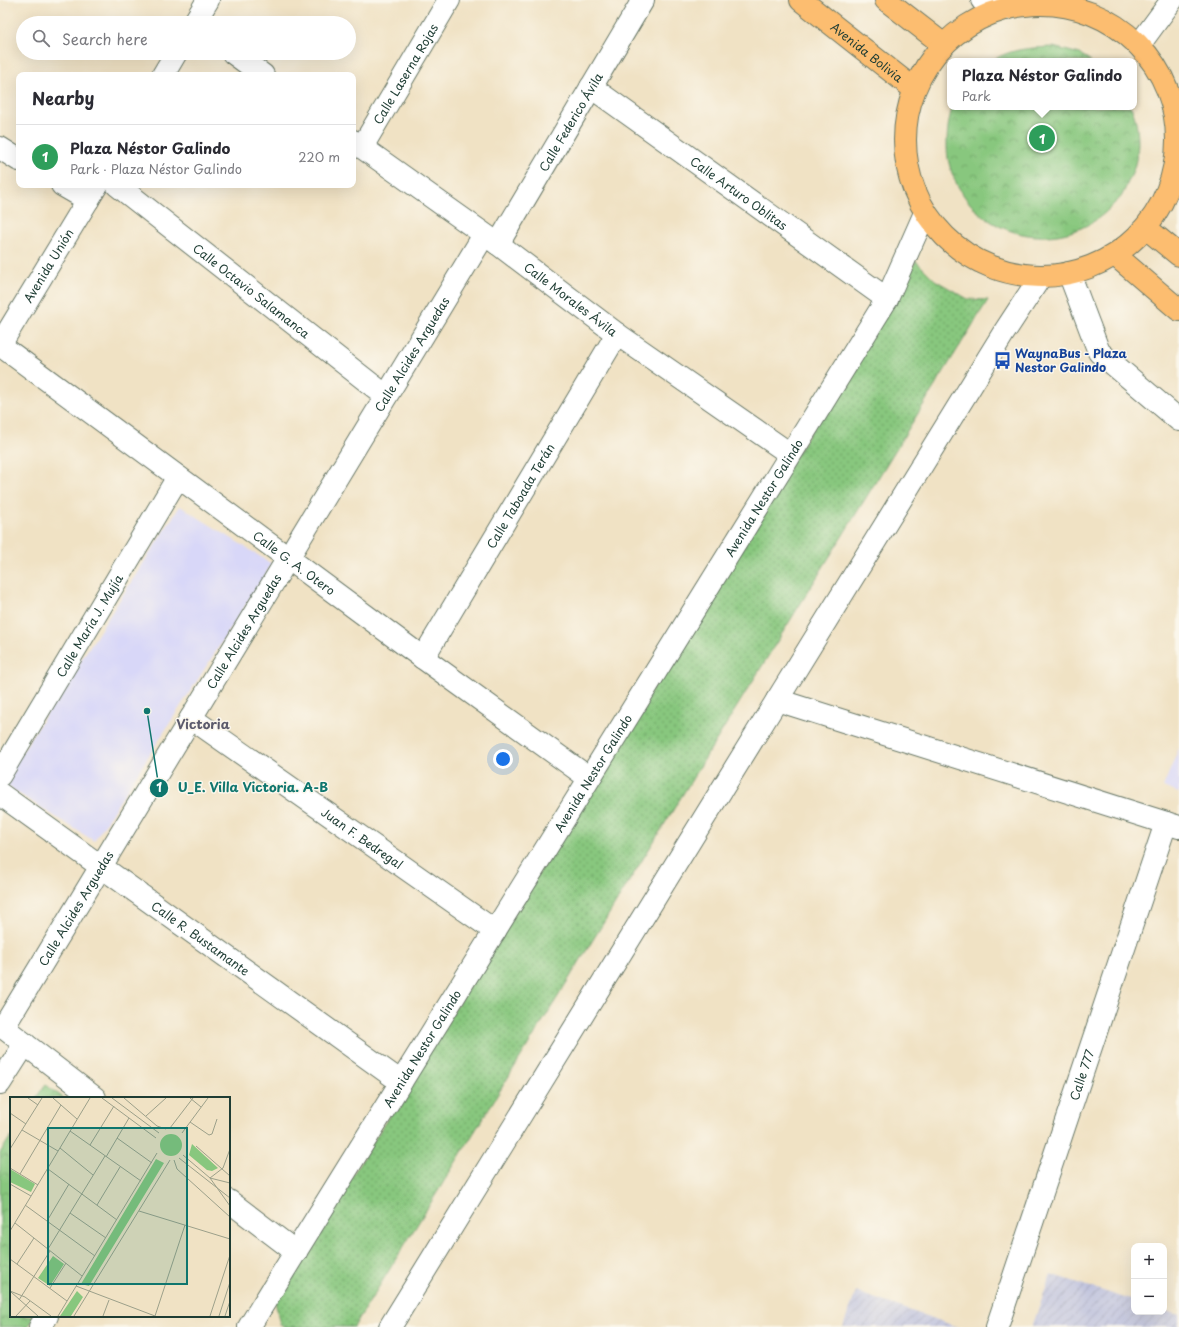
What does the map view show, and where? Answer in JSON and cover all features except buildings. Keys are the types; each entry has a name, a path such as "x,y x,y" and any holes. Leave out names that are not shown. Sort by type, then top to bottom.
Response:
{"main road":[{"name":"Avenida Bolivia","path":"801,0 914,89"},
{"path":"886,0 944,45"},
{"path":"1038,2 1067,7 1098,16 1124,32 1138,45 1162,77 1176,115 1177,155 1167,194 1146,228 1115,255 1093,266 1069,273 1041,276 1012,273 985,264 960,250 941,233 925,213 911,184 905,152 906,120 914,89 930,60 944,45 959,31 977,20 1006,9 1038,2"},
{"path":"1146,228 1179,255"},
{"path":"1115,255 1179,310"}],"street":[{"path":"198,16 208,0"},
{"name":"Calle Laserna Rojas","path":"357,144 449,0"},
{"name":"Calle Federico Ávila","path":"491,239 591,86 643,0"},
{"path":"982,0 1006,9"},
{"path":"1138,45 1172,0"},
{"path":"165,72 172,60"},
{"path":"243,60 259,72"},
{"name":"Calle Arturo Oblitas","path":"591,86 887,299"},
{"name":"Calle Morales Ávila","path":"357,144 491,239 617,334 790,454"},
{"path":"0,148 16,158"},
{"path":"75,188 92,192"},
{"name":"Calle Octavio Salamanca","path":"121,188 386,396"},
{"name":"Avenida Unión","path":"0,345 92,192"},
{"name":"Avenida Nestor Galindo","path":"249,1327 887,299 925,213"},
{"name":"Calle Alcides Arguedas","path":"2,1026 101,866 386,396 491,239"},
{"path":"1069,273 1099,352 1179,420"},
{"path":"390,1327 1003,334 1041,276"},
{"name":"Calle Taboada Terán","path":"423,658 617,334"},
{"name":"Calle G. A. Otero","path":"0,345 423,658 589,778"},
{"name":"Calle María J. Mujía","path":"0,775 178,477"},
{"path":"777,700 1172,825"},
{"name":"Juan F. Bedregal","path":"191,718 495,931"},
{"name":"Calle R. Bustamante","path":"0,794 401,1082"},
{"name":"Calle 777","path":"997,1327 1172,825"},
{"path":"2,1026 94,1097"},
{"path":"0,1083 25,1044"},
{"path":"230,1202 296,1252"},
{"path":"40,1327 46,1317"}],"shaded area":[{"path":"180,506 272,564 94,841 2,783"},
{"path":"1179,748 1179,793 1163,787"},
{"path":"1051,1274 1131,1300 1131,1315 1167,1315 1167,1311 1179,1315 1179,1327 1032,1327"},
{"path":"856,1292 958,1327 843,1327"}],"green space":[{"path":"1053,47 1080,54 1086,58 997,58 1007,53 1029,48"},
{"path":"952,110 1132,110 1138,134 1137,153 1133,172 1120,198 1095,220 1078,229 1060,234 1042,236 1024,234 1006,229 989,220 974,208 958,187 954,179 949,163 947,146"},
{"path":"916,261 935,280 968,299 988,300 354,1327 285,1327 280,1325 275,1301"},
{"path":"45,1085 63,1097 37,1097"},
{"path":"10,1138 10,1317 35,1317 28,1327 0,1327 0,1153"}],"place":[{"name":"Plaza Néstor Galindo","path":"1042,138"},
{"name":"WaynaBus - Plaza Nestor Galindo","path":"1002,360"},
{"name":"U_E. Villa Victoria. A-B","path":"147,711"}],"district":[{"name":"Victoria","path":"203,723"}]}
